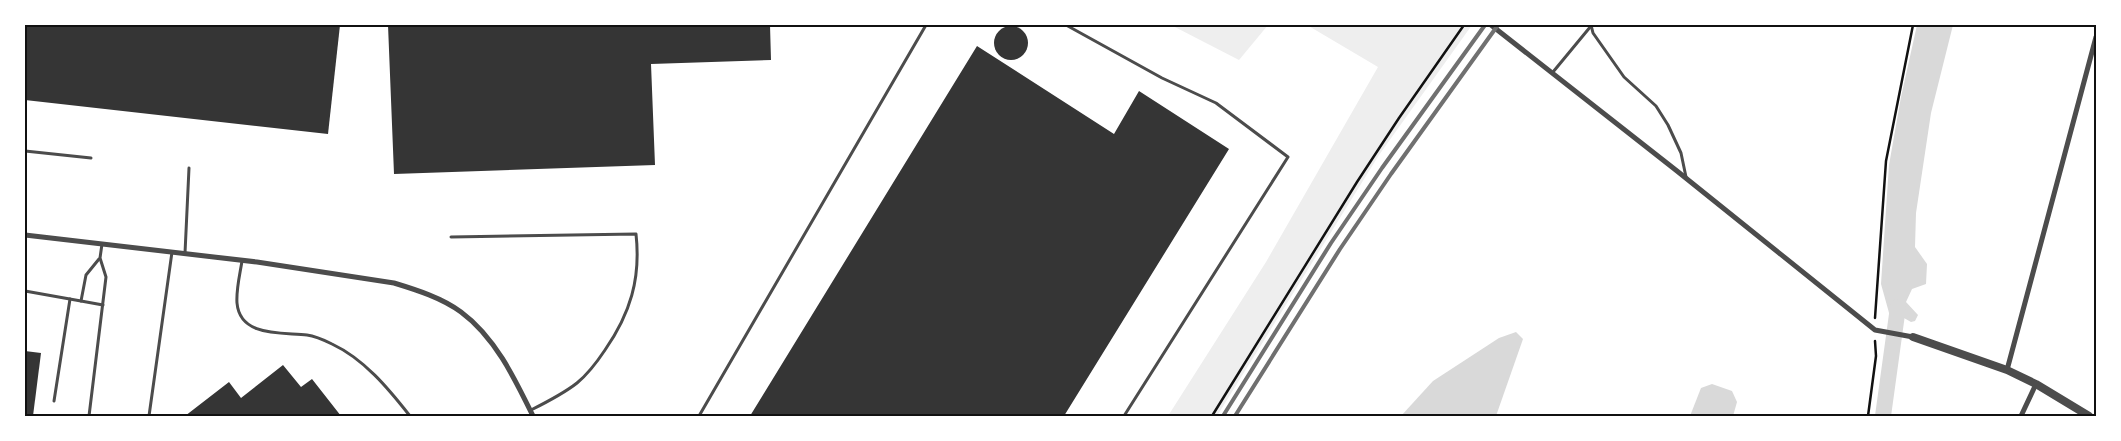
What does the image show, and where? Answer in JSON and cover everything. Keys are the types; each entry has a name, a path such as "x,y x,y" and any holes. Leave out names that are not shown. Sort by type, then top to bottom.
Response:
{"street":[{"path":"1491,25 1553,72 1874,330 1882,333 1913,337 2007,370 2036,384 2088,416"},
{"path":"2007,370 2096,37"},
{"path":"25,235 242,260 394,283 444,302 461,312 476,325 512,375 533,416"},
{"path":"2021,416 2036,384"}],"lane":[{"path":"699,416 926,25"},
{"path":"1066,25 1162,78 1216,103 1288,156 1124,416"},
{"path":"1553,72 1591,25"},
{"path":"1591,25 1593,33 1624,77 1656,106 1668,125 1681,153 1686,178"},
{"path":"25,151 91,158"},
{"path":"185,254 189,168"},
{"path":"451,237 636,234 639,257 633,293 626,315 613,338 595,364 580,381 566,392 530,410"},
{"path":"89,416 106,278 100,258 102,244"},
{"path":"149,416 172,252"},
{"path":"81,301 86,275 100,258"},
{"path":"242,260 237,302 240,312 246,321 265,332 308,335 332,344 350,354 369,370 410,416"},
{"path":"25,291 103,305"},
{"path":"54,401 70,299"}],"path":[{"path":"1212,416 1357,182 1464,25"},
{"path":"1868,416 1876,356 1874,330 1886,161 1913,25"}],"shaded area":[{"path":"1171,25 1268,25 1239,60"},
{"path":"1307,25 1472,25 1379,155 1217,416 1168,416 1266,262 1378,67"},
{"path":"1917,25 1953,25 1931,113 1916,213 1915,247 1927,264 1926,284 1912,289 1906,302 1918,315 1915,321 1911,322 1904,318 1898,329 1889,327 1891,320 1881,284 1889,165 1901,97"},
{"path":"1516,332 1523,339 1496,416 1401,416 1433,381 1499,338"},
{"path":"1712,384 1732,391 1737,402 1733,416 1690,416 1701,388"}],"building":[{"path":"25,25 340,25 328,134 25,100"},
{"path":"388,25 770,25 771,60 651,64 655,165 394,174"},
{"path":"1011,26 1023,31 1028,43 1023,55 1011,60 999,55 994,43 999,31"},
{"path":"977,46 1114,134 1139,91 1229,149 1064,416 750,416"},
{"path":"25,351 41,353 33,416 25,416"},
{"path":"283,365 301,387 312,379 341,416 185,416 229,382 241,398"}],"waterway":[{"path":"1883,416 1898,307"}],"railway":[{"path":"1223,416 1331,243 1382,168 1485,25"},
{"path":"1235,416 1340,249 1391,174 1498,25"}]}
